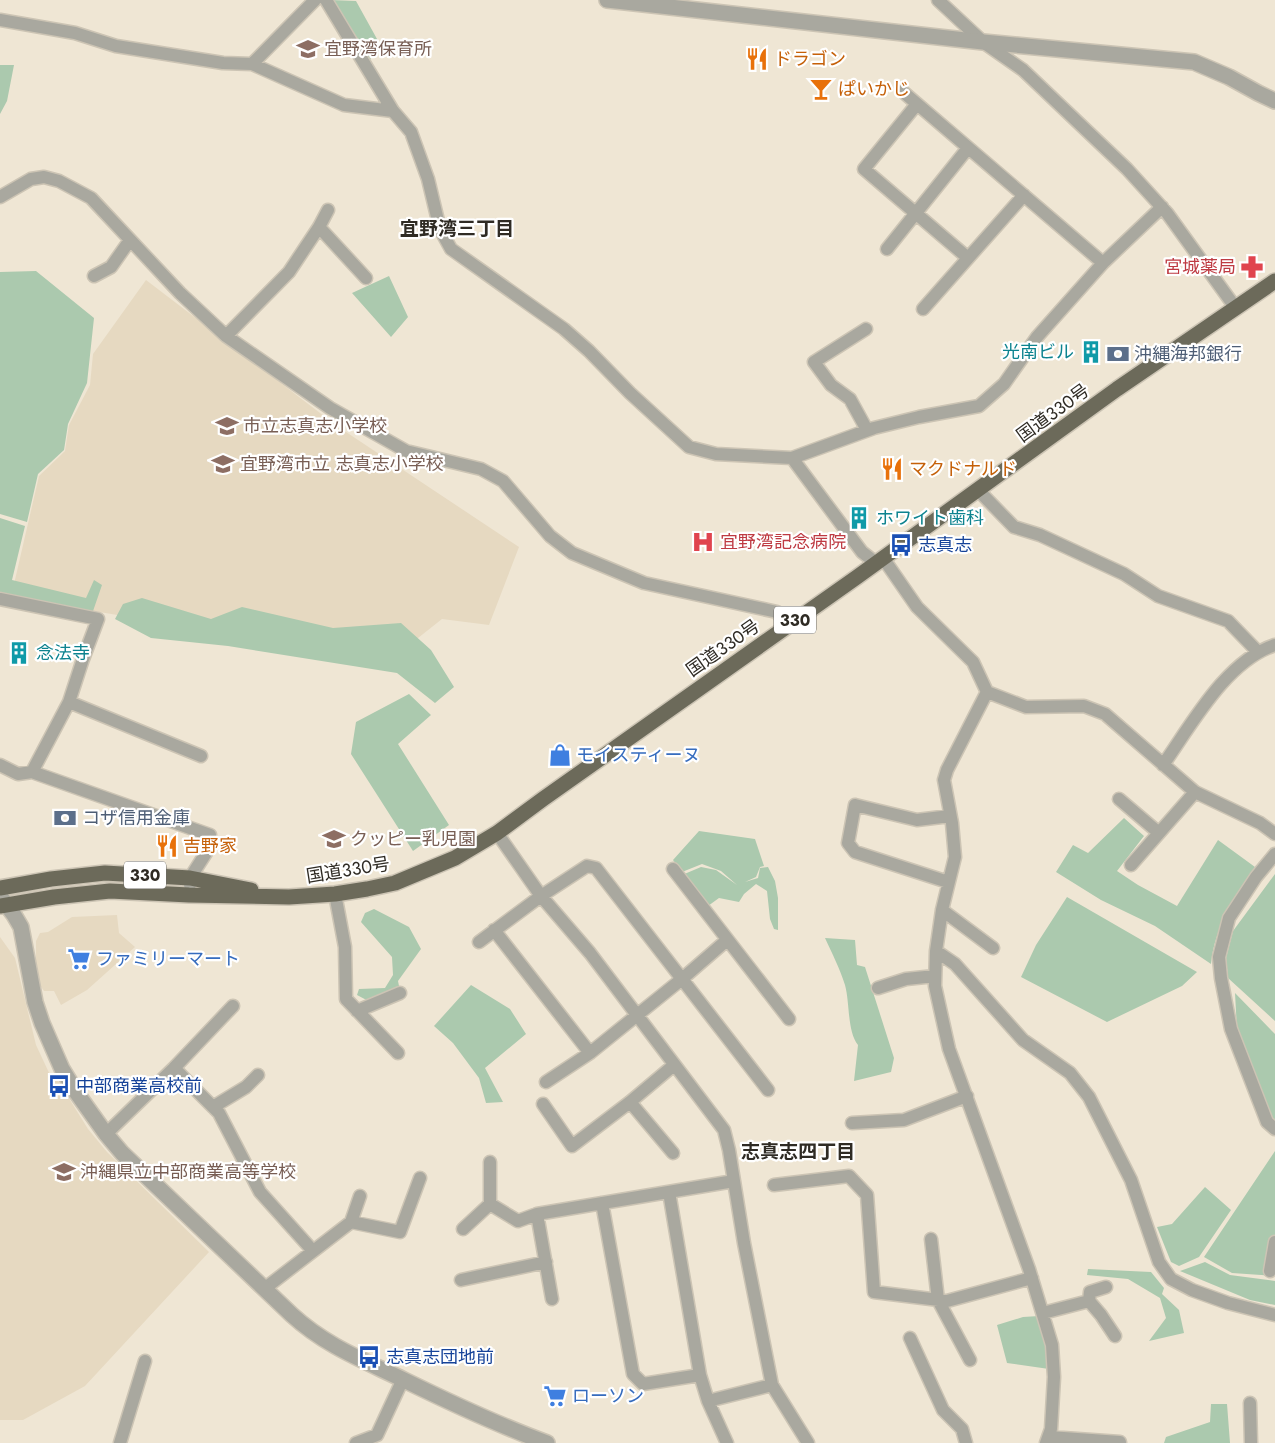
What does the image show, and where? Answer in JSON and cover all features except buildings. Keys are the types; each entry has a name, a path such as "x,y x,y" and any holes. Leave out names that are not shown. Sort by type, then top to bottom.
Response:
{"highway":[{"name":"国道330号","path":"2,902 110,891 289,897 335,894 395,882 455,858 497,833 880,561 1117,389 1275,281"},
{"name":"国道330号","path":"0,888 51,879 105,873 190,878 289,897"}],"street":[{"path":"252,64 315,0"},
{"path":"326,0 393,111 411,132 428,179 440,229 451,249 564,329 688,447 716,454 792,458 867,430 919,417 979,406 1004,384 1038,337 1103,263 1162,207"},
{"path":"607,0 695,5 983,42 1194,62 1275,100"},
{"path":"938,0 983,42 1023,70 1127,169 1162,207 1235,308"},
{"path":"0,20 75,33 116,46 223,63 252,64 344,105 393,111"},
{"path":"902,91 1103,263"},
{"path":"917,104 864,169 968,258"},
{"path":"887,249 968,148"},
{"path":"0,197 31,179 44,177 59,181 92,198 180,294 226,336 330,408 406,451 481,469 503,481 550,536 572,553 644,583 777,612 787,626"},
{"path":"923,309 1024,195"},
{"path":"226,336 289,272 328,210"},
{"path":"319,227 366,278"},
{"path":"94,276 111,267 130,240"},
{"path":"866,329 814,362 831,385 850,399 867,430"},
{"path":"792,458 862,552 880,561 916,607 973,662 987,692 1026,707 1084,706 1105,714 1195,792 1260,823 1275,834"},
{"path":"978,490 1014,527 1040,535 1124,574 1158,596 1228,620 1258,652"},
{"path":"0,598 98,619 70,702 32,772"},
{"path":"1163,765 1215,691 1239,664 1258,652 1275,645"},
{"path":"987,692 947,770 944,780 955,857 942,910 936,952 935,986 949,1049 1032,1278 1052,1345 1054,1377 1051,1429 1048,1440 1120,1443"},
{"path":"70,702 201,756"},
{"path":"0,765 18,774 32,772 210,834 206,853 190,878 189,895"},
{"path":"1131,866 1195,792"},
{"path":"1119,799 1159,833"},
{"path":"948,882 855,852 848,842 855,806 918,820 950,816"},
{"path":"497,833 541,896 590,954 724,1130 772,1385 808,1443"},
{"path":"1275,854 1256,877 1229,918 1219,957 1221,978 1232,1029 1267,1122 1275,1129"},
{"path":"479,942 541,896 587,866 596,868 768,1090"},
{"path":"673,869 790,1019"},
{"path":"335,894 345,947 346,999 398,1054"},
{"path":"2,902 21,927 35,1002 62,1070 106,1134 144,1175 264,1289 308,1329 331,1345 476,1415 547,1443"},
{"path":"942,910 993,948"},
{"path":"494,930 590,1053"},
{"path":"546,1082 590,1053 727,940"},
{"path":"936,952 955,964 1023,1040 1070,1073 1089,1097 1131,1180 1159,1262 1171,1279 1228,1303 1275,1315"},
{"path":"878,988 906,979 936,976"},
{"path":"357,1010 400,993"},
{"path":"106,1134 174,1068 233,1006"},
{"path":"543,1104 572,1146 630,1102 674,1065"},
{"path":"174,1068 219,1113 260,1192 313,1250"},
{"path":"213,1107 246,1087 258,1075"},
{"path":"852,1123 904,1120 967,1096"},
{"path":"630,1102 674,1153"},
{"path":"463,1229 490,1204 490,1162"},
{"path":"774,1185 849,1176 867,1195 874,1292 947,1301 1032,1278"},
{"path":"351,1222 400,1232 420,1178"},
{"path":"490,1204 518,1221 537,1214 734,1181"},
{"path":"669,1192 700,1374 708,1401 727,1443"},
{"path":"264,1289 351,1222 360,1196"},
{"path":"602,1203 633,1374 642,1384 700,1374"},
{"path":"537,1214 552,1299"},
{"path":"931,1239 938,1300 970,1360"},
{"path":"1270,1271 1275,1242"},
{"path":"460,1280 546,1262"},
{"path":"1106,1287 1090,1292 1089,1301 1115,1336"},
{"path":"1043,1313 1089,1301"},
{"path":"910,1338 943,1410 962,1429 966,1443"},
{"path":"120,1443 145,1361"},
{"path":"356,1443 377,1435 403,1380"},
{"path":"708,1401 772,1385"},
{"path":"1250,1403 1251,1443"}],"shaded area":[{"name":"宜野湾市立 志真志小学校","path":"146,280 337,426 519,547 489,625 442,619 389,661 11,597 39,476 65,451 69,425 90,385 93,354"},
{"path":"117,915 119,933 135,947 87,990 61,1005 54,991 44,991 39,984 36,967 36,941 40,933 48,932 72,917"},
{"name":"沖縄県立中部商業高等学校","path":"0,937 15,958 36,1045 51,1077 57,1079 88,1129 107,1152 209,1252 85,1386 23,1420 0,1420"}],"green space":[{"path":"330,0 356,1 382,48 368,61"},
{"path":"0,65 14,65 7,101 0,114"},
{"path":"36,271 94,318 87,383 68,424 64,450 38,474 27,522 0,514 0,272"},
{"path":"389,276 408,317 391,337 352,293"},
{"path":"0,518 25,526 12,580 86,598 94,580 102,585 92,614 0,593"},
{"path":"142,598 211,619 242,607 333,628 401,623 431,650 454,687 435,703 397,673 228,646 151,638 115,619 123,604"},
{"path":"409,694 431,715 398,744 449,825 413,851 351,754 356,722"},
{"path":"1124,818 1144,836 1117,871 1138,885 1177,906 1218,840 1255,867 1233,901 1221,925 1213,950 1211,964 1155,926 1101,900 1056,872 1073,845 1088,853"},
{"path":"699,831 755,839 764,866 760,867 756,877 745,882 758,878 760,868 768,867 775,881 778,898 778,930 774,929 770,919 767,891 756,884 744,894 739,902 719,898 708,906 682,875 701,867 716,870 737,885 721,871 702,864 682,872 673,860"},
{"path":"1275,874 1275,1021 1228,978 1226,958 1233,931"},
{"path":"1067,897 1197,972 1182,986 1107,1022 1021,977 1036,945"},
{"path":"374,909 409,927 421,949 398,981 399,986 374,1004 357,995 359,989 385,988 393,975 392,957 361,922 365,913"},
{"path":"825,938 855,940 857,965 865,967 894,1058 891,1072 854,1081 858,1045 850,1025 845,985"},
{"path":"471,985 510,1009 526,1034 485,1068 503,1102 486,1103 479,1078 453,1043 434,1026"},
{"path":"1235,993 1275,1034 1275,1124 1270,1120 1237,1030"},
{"path":"1275,1151 1275,1276 1232,1273 1204,1257"},
{"path":"1205,1187 1231,1210 1199,1257 1179,1266 1171,1262 1157,1227 1172,1224"},
{"path":"1205,1262 1230,1275 1275,1281 1275,1305 1250,1300 1180,1271"},
{"path":"1088,1269 1151,1272 1164,1288 1162,1294 1179,1310 1184,1333 1149,1341 1166,1318 1160,1298 1128,1279 1087,1275"},
{"path":"1039,1316 1046,1344 1049,1369 1007,1363 997,1325 1023,1317"},
{"path":"1211,1404 1227,1404 1230,1443 1164,1443 1166,1437 1210,1422"}],"place":[{"name":"宜野湾保育所","path":"308,49"},
{"name":"ドラゴン","path":"757,59"},
{"name":"ぱいかじ","path":"821,89"},
{"name":"宮城薬局","path":"1252,267"},
{"name":"光南ビル","path":"1091,352"},
{"name":"沖縄海邦銀行","path":"1118,354"},
{"name":"市立志真志小学校","path":"227,426"},
{"name":"宜野湾市立 志真志小学校","path":"223,464"},
{"name":"マクドナルド","path":"892,469"},
{"name":"ホワイト歯科","path":"859,518"},
{"name":"宜野湾記念病院","path":"703,542"},
{"name":"志真志","path":"901,545"},
{"name":"念法寺","path":"19,653"},
{"name":"モイスティーヌ","path":"560,755"},
{"name":"コザ信用金庫","path":"65,818"},
{"name":"クッピー乳児園","path":"334,839"},
{"name":"吉野家","path":"167,846"},
{"name":"ファミリーマート","path":"79,959"},
{"name":"中部商業高校前","path":"59,1086"},
{"name":"沖縄県立中部商業高等学校","path":"64,1172"},
{"name":"志真志団地前","path":"369,1357"},
{"name":"ローソン","path":"555,1396"}],"district":[{"name":"宜野湾三丁目","path":"457,228"},
{"name":"志真志四丁目","path":"798,1151"}]}
